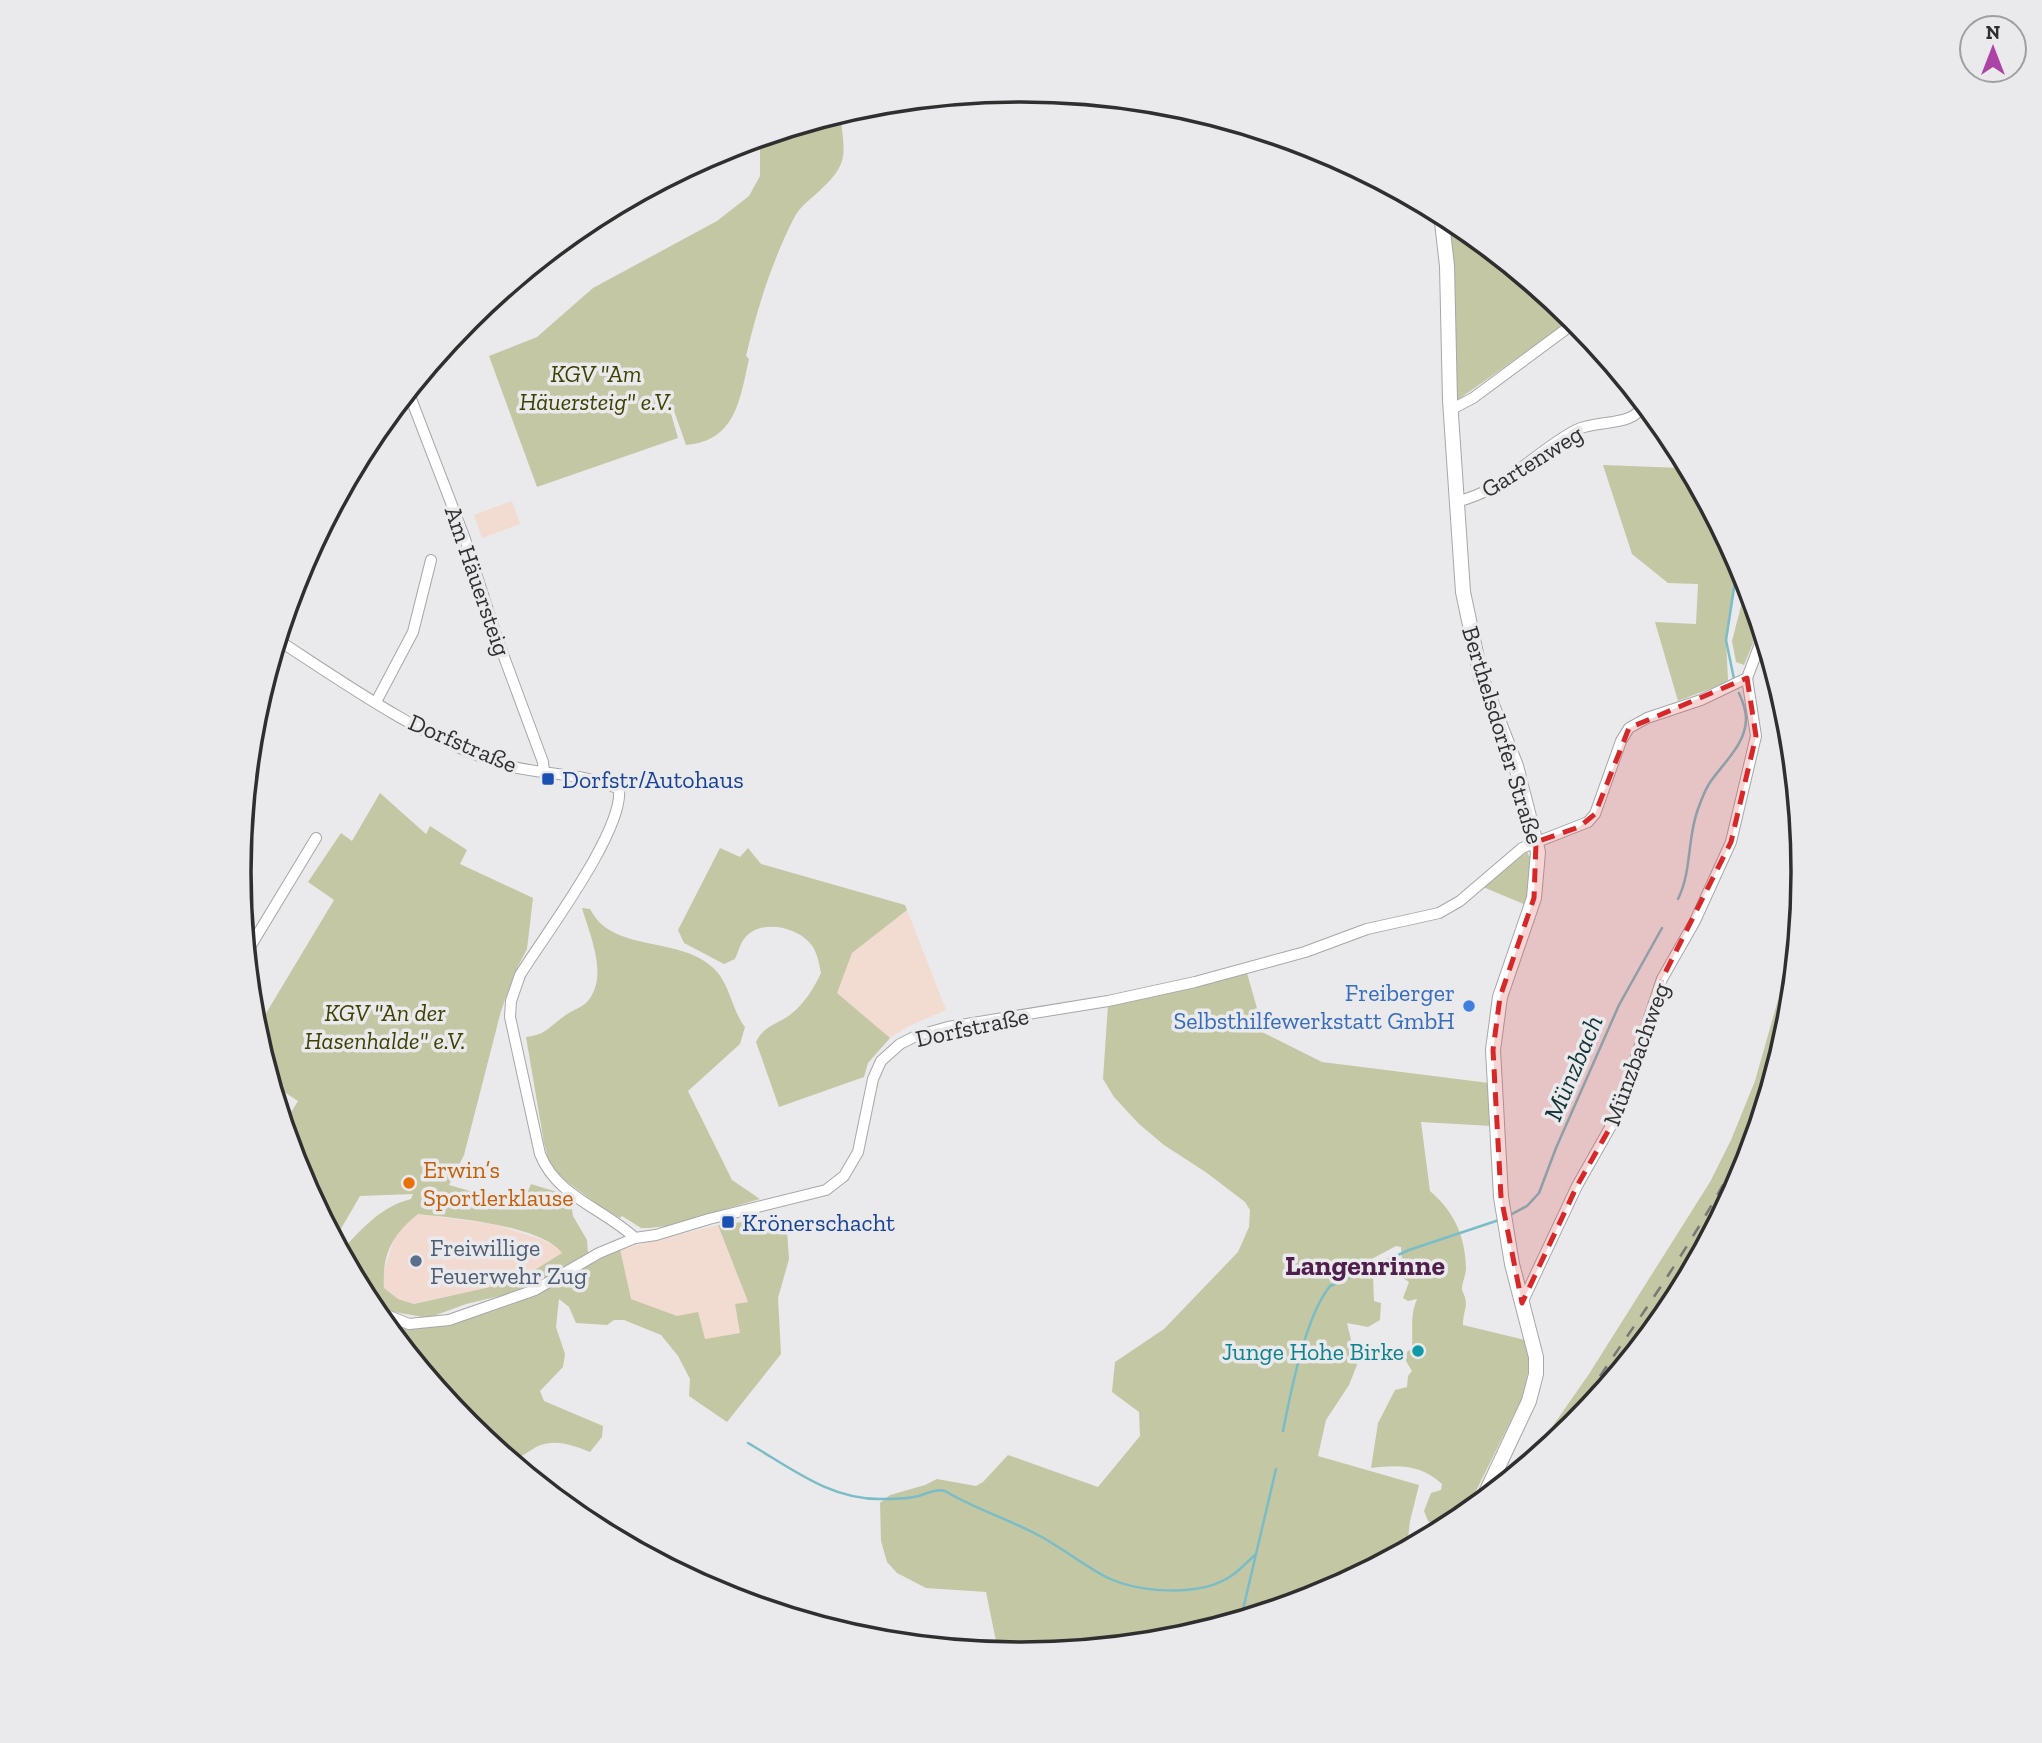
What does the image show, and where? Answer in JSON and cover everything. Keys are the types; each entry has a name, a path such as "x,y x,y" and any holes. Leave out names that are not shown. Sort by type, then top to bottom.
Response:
{"street":[{"name":"Berthelsdorfer Straße","path":"1443,227 1447,266 1450,410 1462,592 1478,667 1516,766 1536,842 1539,864 1534,898 1500,998 1493,1050 1501,1198 1513,1264 1536,1357 1533,1389 1492,1481"},
{"path":"1450,410 1472,398 1567,329"},
{"name":"Am Häuersteig","path":"412,401 465,539 497,638 543,762 544,773"},
{"name":"Gartenweg","path":"1455,502 1484,494 1579,429 1634,417 1639,413"},
{"path":"376,702 413,632 431,560"},
{"name":"Dorfstraße","path":"286,645 376,702 473,752 499,763 544,773 578,776 605,782 619,789 618,807 607,836 520,975 511,1001 511,1029 530,1100 540,1154 546,1169 570,1194 618,1222 635,1238 656,1235 826,1190 834,1185 851,1167 858,1153 873,1079 881,1061 889,1051 916,1036 948,1027 1108,1000 1195,982 1297,954 1367,929 1439,913 1460,901 1522,848 1579,827 1595,814 1621,741 1629,728 1647,718 1744,681"},
{"path":"1744,681 1758,649"},
{"name":"Münzbachweg","path":"1522,1303 1577,1186 1616,1117 1662,979 1695,921 1731,842 1756,736 1744,681"},
{"path":"255,940 316,838"},
{"path":"395,1318 409,1324 449,1320 535,1290 599,1253 635,1238"}],"highlighted area":[{"path":"1747,678 1756,736 1731,842 1662,979 1616,1117 1577,1186 1522,1303 1501,1197 1493,1050 1500,997 1534,898 1536,842 1579,827 1595,814 1629,728"}],"shaded area":[{"path":"512,501 520,524 482,538 474,515"},
{"path":"907,910 946,1010 909,1026 890,1038 836,994 852,953"},
{"path":"418,1214 493,1224 538,1238 563,1253 517,1281 414,1304 398,1299 384,1288 383,1274 400,1228"},
{"path":"718,1225 748,1303 735,1304 740,1333 705,1339 677,1316 630,1299 620,1249"}],"green space":[{"name":"KGV \"Am Häuersteig\" e.V.","path":"841,123 844,150 840,167 827,184 798,211 786,234 755,321 738,403 726,427 703,442 686,445 672,405 669,407 678,438 537,487 489,356 537,337 593,288 717,221 749,196 760,176 760,147"},
{"path":"1449,231 1529,293 1563,325 1456,401"},
{"path":"1603,465 1676,468 1712,531 1735,584 1726,640 1728,680 1725,683 1678,701 1655,622 1696,624 1698,584 1668,583 1632,554"},
{"path":"1742,603 1755,639 1744,665 1736,662 1732,641"},
{"name":"KGV \"An der Hasenhalde\" e.V.","path":"380,793 426,834 430,826 467,850 460,864 533,898 527,949 515,972 501,1011 464,1155 449,1185 522,1206 531,1184 570,1196 573,1216 587,1240 588,1253 533,1288 466,1304 428,1318 390,1311 348,1244 373,1219 390,1207 411,1199 413,1194 360,1196 340,1230 310,1166 290,1114 298,1101 283,1091 265,1015 334,900 308,882 341,833 352,841","holes":["418,1214 516,1229 551,1243 562,1253 517,1281 414,1304 398,1299 384,1288 385,1265 390,1246 401,1230"]},
{"path":"720,848 740,857 748,848 761,864 905,905 907,910 852,953 837,993 890,1038 868,1063 864,1077 779,1107 756,1042 763,1032 791,1014 804,1001 821,973 812,945 803,936 786,929 767,927 750,933 735,959 724,964 684,943 678,930"},
{"path":"1527,852 1531,859 1526,905 1483,887"},
{"path":"582,908 590,909 600,923 625,937 698,958 711,966 722,979 745,1027 740,1044 688,1091 732,1180 760,1199 667,1226 641,1228 597,1204 559,1176 550,1166 526,1037 546,1030 586,1003 593,993 597,982 596,957"},
{"path":"1247,973 1264,1033 1322,1062 1489,1083 1492,1126 1421,1122 1430,1191 1452,1216 1463,1245 1466,1268 1462,1290 1466,1304 1463,1325 1525,1340 1530,1362 1524,1394 1475,1493 1431,1523 1424,1511 1431,1493 1441,1490 1442,1484 1417,1469 1390,1466 1371,1468 1378,1423 1395,1390 1407,1387 1408,1376 1412,1371 1406,1361 1407,1352 1412,1348 1413,1317 1417,1299 1408,1301 1403,1298 1409,1282 1403,1278 1401,1247 1396,1246 1366,1262 1373,1276 1374,1301 1381,1303 1380,1320 1368,1327 1347,1323 1357,1365 1349,1385 1326,1420 1318,1456 1419,1485 1408,1537 1316,1583 1269,1601 1220,1615 1122,1635 1071,1640 996,1641 986,1592 926,1588 897,1573 887,1562 881,1541 880,1503 890,1495 937,1479 976,1486 1008,1455 1098,1487 1140,1436 1139,1412 1112,1392 1115,1362 1164,1329 1238,1252 1249,1227 1250,1210 1245,1202 1164,1145 1139,1124 1114,1097 1103,1079 1108,1005"},
{"path":"1782,987 1765,1071 1750,1119 1712,1212 1688,1257 1632,1340 1600,1379 1550,1431 1589,1374 1710,1182 1755,1081"},
{"path":"786,1217 789,1259 778,1298 781,1354 727,1422 689,1396 690,1379 678,1356 661,1335 624,1320 614,1320 607,1325 576,1323 569,1307 559,1299 556,1327 565,1354 563,1367 540,1391 544,1401 603,1426 602,1437 590,1452 570,1445 550,1443 521,1456 442,1379 396,1320 409,1325 450,1322 555,1282 620,1249 631,1299 677,1316 698,1312 705,1339 740,1333 735,1304 748,1302 718,1225"}],"waterway":[{"name":"Münzbach","path":"1734,679 1726,640 1735,584"},
{"name":"Münzbach","path":"1678,899 1701,800 1709,784 1737,746 1745,728 1745,712 1739,693"},
{"name":"Münzbach","path":"1510,1215 1527,1206 1539,1193 1619,1005 1662,928"},
{"name":"Münzbach","path":"1283,1431 1306,1335 1321,1299 1330,1286 1409,1250 1499,1220"},
{"path":"748,1443 812,1481 845,1494 863,1498 894,1499 914,1497 937,1490 945,1491 1038,1535 1106,1577 1135,1587 1170,1590 1203,1587 1231,1576 1255,1555"},
{"name":"Münzbach","path":"1243,1608 1276,1469"}],"railway":[{"path":"1594,1385 1692,1238 1727,1177"}],"place":[{"name":"Dorfstr/Autohaus","path":"548,779"},
{"name":"Freiberger Selbsthilfewerkstatt GmbH","path":"1469,1006"},
{"name":"Erwin’s Sportlerklause","path":"409,1183"},
{"name":"Krönerschacht","path":"728,1222"},
{"name":"Freiwillige Feuerwehr Zug","path":"416,1261"},
{"name":"Junge Hohe Birke","path":"1418,1351"}],"district":[{"name":"Langenrinne","path":"1365,1265"}]}
